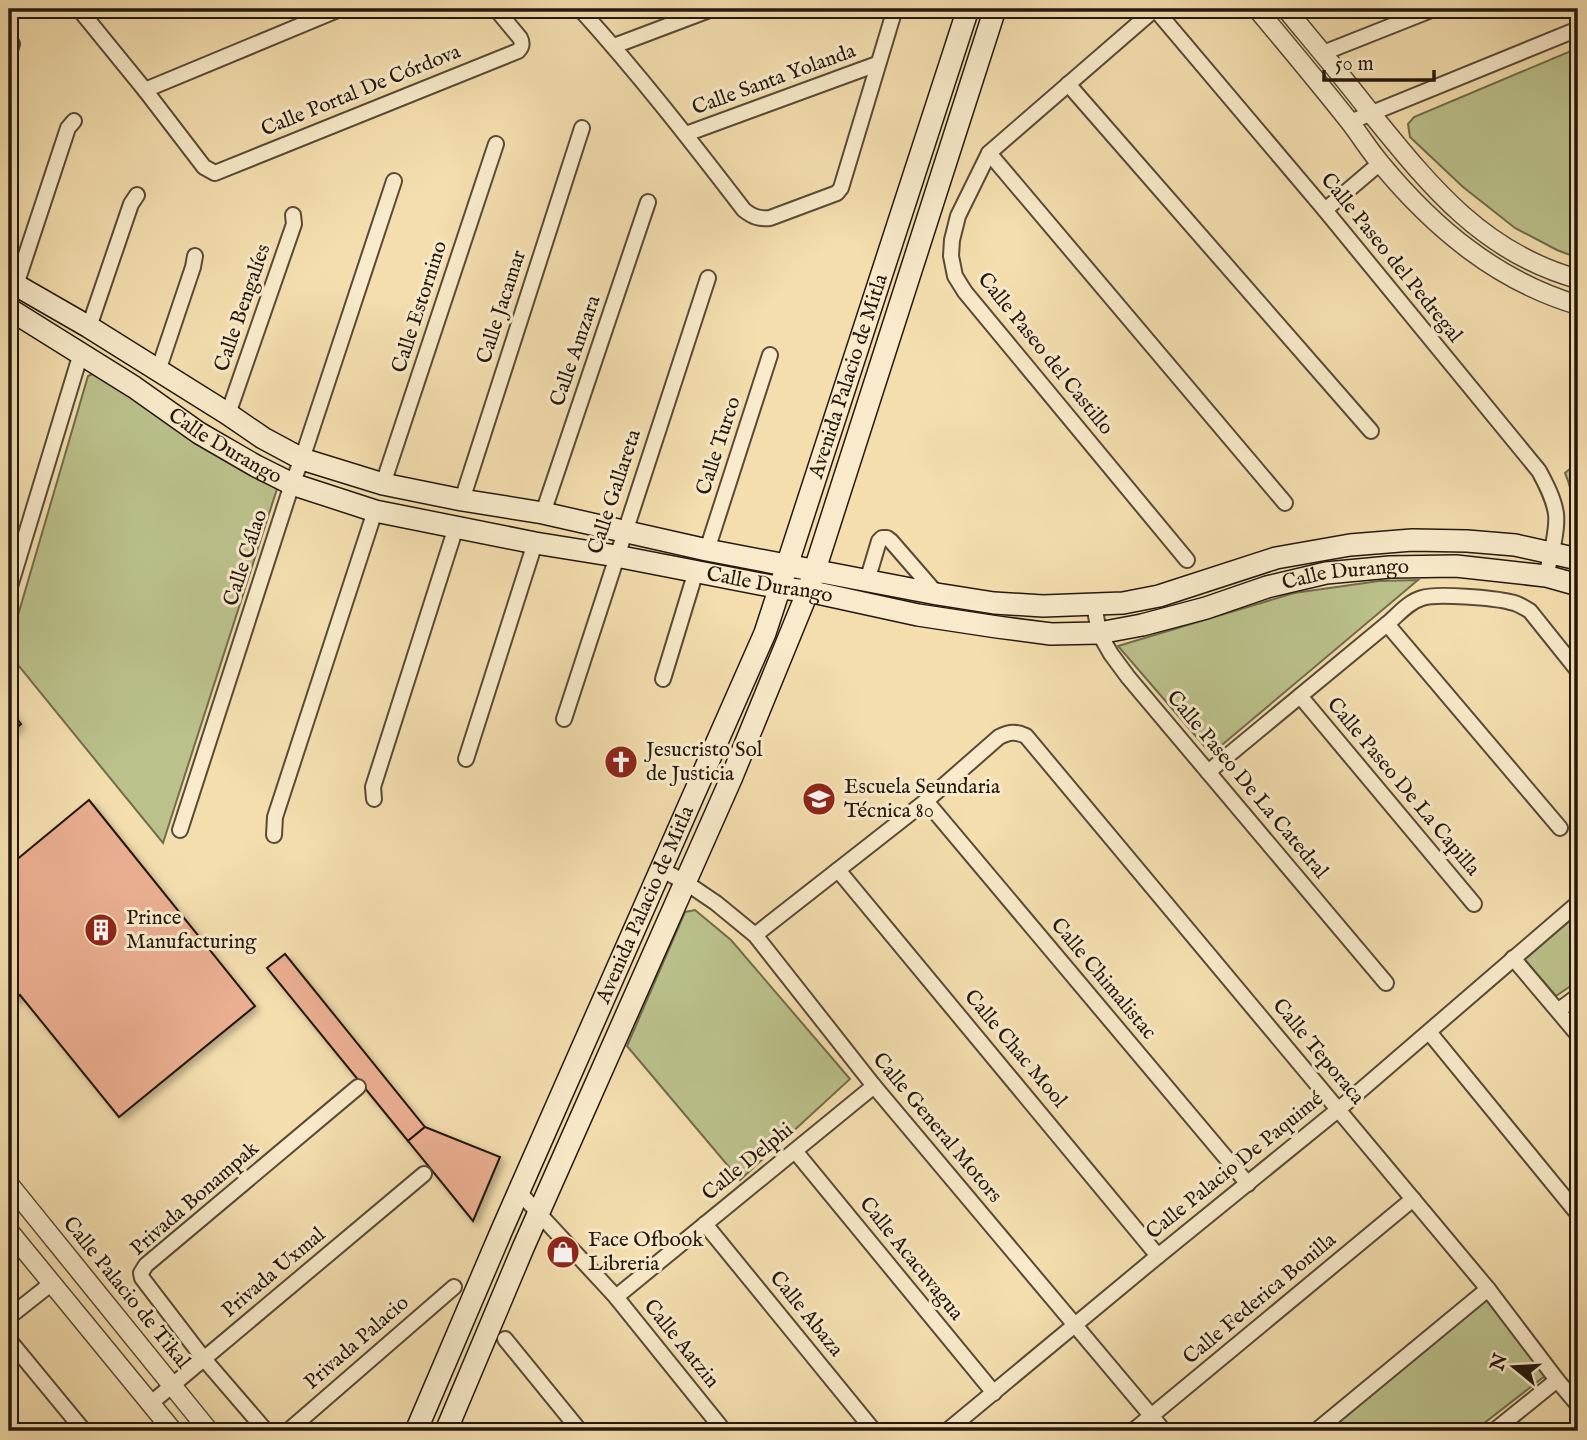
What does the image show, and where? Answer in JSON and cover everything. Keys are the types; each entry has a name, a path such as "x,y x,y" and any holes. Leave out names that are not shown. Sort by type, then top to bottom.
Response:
{"main road":[{"name":"Avenida Palacio de Mitla","path":"416,1431 765,633 968,9"},
{"name":"Avenida Palacio de Mitla","path":"446,1431 538,1213 736,766 808,591 995,9"},
{"name":"Calle Durango","path":"13,283 89,327 263,438 302,458 383,484 543,513 707,550 937,594 993,603 1044,606 1123,603 1159,596 1276,558 1350,545 1412,540 1515,545 1578,559"},
{"name":"Calle Durango","path":"9,309 134,387 200,433 292,484 375,511 535,543 808,591 918,615 1051,634 1099,633 1142,625 1206,608 1267,587 1326,573 1390,567 1455,566 1546,576 1578,585"}],"street":[{"path":"79,9 145,90 340,9"},
{"name":"Calle Portal De Córdova","path":"145,90 204,167 215,173 518,51 522,48 520,38 496,9"},
{"path":"580,9 686,134 744,210 757,218 770,218 837,193 841,188 895,9"},
{"path":"614,46 712,9"},
{"name":"Calle Paseo del Castillo","path":"1155,9 989,153 958,216 951,256 955,276 965,292 1187,560"},
{"name":"Calle Paseo del Pedregal","path":"1155,9 1325,210 1539,471 1550,492 1556,515 1546,576"},
{"path":"1257,9 1350,122 1380,163 1430,218 1463,246 1510,276 1554,297 1578,304"},
{"path":"1286,9 1406,156 1474,226 1517,255 1578,279"},
{"path":"1323,53 1434,9"},
{"path":"1350,122 1578,29"},
{"name":"Calle Santa Yolanda","path":"686,134 877,64"},
{"path":"1068,84 1371,431"},
{"path":"13,283 68,128 74,121"},
{"name":"Calle Jacamar","path":"462,500 582,128"},
{"name":"Calle Estornino","path":"383,484 496,144"},
{"path":"989,153 1285,503"},
{"path":"1325,210 1380,163"},
{"name":"Calle Cálao","path":"180,830 394,181"},
{"path":"89,327 131,204 137,195"},
{"name":"Calle Amzara","path":"543,513 648,202"},
{"name":"Calle Bengalíes","path":"228,414 294,224 293,215"},
{"path":"158,371 195,256"},
{"name":"Calle Gallareta","path":"564,719 708,278"},
{"path":"9,590 82,354"},
{"name":"Calle Turco","path":"707,550 770,355"},
{"path":"274,835 275,817 375,511"},
{"path":"374,799 373,787 456,527"},
{"path":"867,581 879,541 884,537 891,541 937,594"},
{"path":"466,759 535,543"},
{"path":"663,679 696,571"},
{"path":"1208,772 1411,603 1421,598 1443,596 1506,601 1522,606 1530,611 1578,671"},
{"name":"Calle Paseo De La Catedral","path":"1094,604 1099,633 1128,677 1387,983"},
{"path":"1387,624 1560,828"},
{"name":"Calle Paseo De La Capilla","path":"1300,696 1474,904"},
{"name":"Calle Teporaca","path":"926,801 999,737 1008,732 1026,736 1488,1289 1578,1405"},
{"path":"755,935 926,801"},
{"name":"Calle Chimalistac","path":"926,801 1248,1184"},
{"name":"Calle General Motors","path":"662,870 716,903 755,935 874,1086 1164,1431"},
{"name":"Calle Chac Mool","path":"838,870 1158,1256"},
{"name":"Calle Palacio De Paquimé","path":"947,1431 1339,1109 1578,903"},
{"path":"1513,958 1578,1035"},
{"path":"1559,1010 1578,996"},
{"path":"1429,1032 1578,1214"},
{"name":"Calle Delphi","path":"616,1297 874,1086"},
{"name":"Privada Bonampak","path":"204,1359 142,1278 142,1268 358,1087"},
{"name":"Calle Acacuvagua","path":"796,1151 994,1393"},
{"name":"Privada Uxmal","path":"150,1404 424,1174"},
{"name":"Calle Palacio de Tikal","path":"9,1184 209,1431"},
{"name":"Calle Aatzin","path":"519,1192 616,1297 724,1431"},
{"name":"Calle Federica Bonilla","path":"1133,1431 1413,1199"},
{"name":"Calle Abaza","path":"705,1224 874,1431"},
{"path":"9,1231 173,1431"},
{"path":"9,1317 52,1283"},
{"name":"Privada Palacio","path":"288,1431 454,1287"},
{"path":"1316,1431 1488,1289"},
{"path":"505,1339 580,1431"},
{"path":"9,1340 84,1431"},
{"path":"204,1359 266,1431"},
{"path":"1494,1431 1557,1380"}],"green space":[{"path":"1578,48 1578,258 1515,228 1463,187 1410,137 1408,124 1414,117"},
{"path":"95,373 277,489 163,843 9,654 9,646 88,376"},
{"path":"1578,462 1578,542 1573,541 1574,506 1565,473"},
{"path":"1418,580 1216,750 1206,748 1118,646 1294,593 1379,581"},
{"path":"695,910 731,940 850,1079 740,1180 627,1046 685,912"},
{"path":"1578,914 1578,981 1556,996 1524,959"},
{"path":"1487,1293 1550,1372 1474,1431 1326,1431"}],"building":[{"path":"9,708 21,724 9,734"},
{"name":"Prince Manufacturing","path":"89,800 255,1006 119,1117 20,995 9,1004 9,866"},
{"path":"285,954 425,1127 408,1141 267,968"},
{"path":"425,1127 500,1157 473,1221 408,1141"}],"place":[{"name":"Jesucristo Sol de Justicia","path":"621,762"},
{"name":"Escuela Seundaria Técnica 80","path":"819,799"},
{"name":"Prince Manufacturing","path":"101,930"},
{"name":"Face Ofbook Libreria","path":"563,1252"}]}
